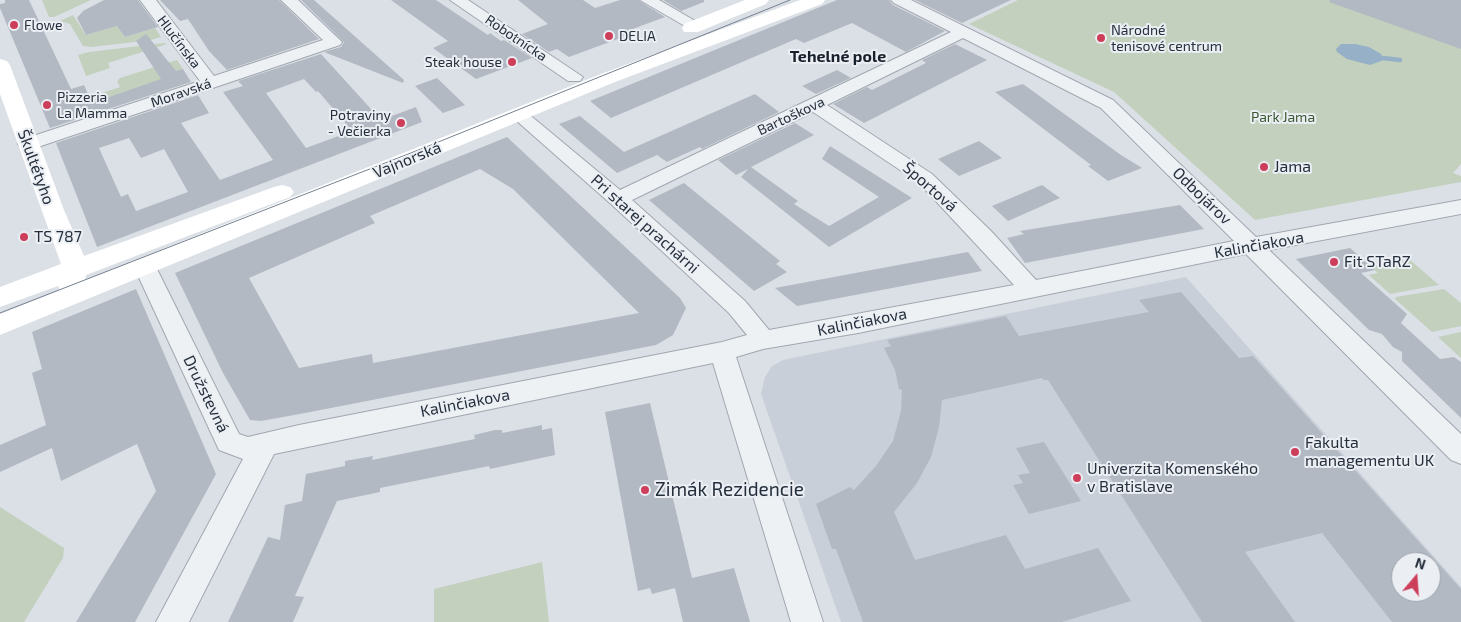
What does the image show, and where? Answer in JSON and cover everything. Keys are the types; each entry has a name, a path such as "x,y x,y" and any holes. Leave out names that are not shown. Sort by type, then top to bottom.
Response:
{"main road":[{"name":"Vajnorská","path":"0,296 294,188 658,44 760,0"},
{"name":"Vajnorská","path":"0,325 608,78 816,0"},
{"name":"Škultétyho","path":"0,65 75,267"},
{"path":"62,300 71,285 75,267"}],"street":[{"name":"Hlučínska","path":"148,0 210,83"},
{"name":"Moravská","path":"28,144 334,42 289,0"},
{"path":"648,0 696,26"},
{"name":"Odbojárov","path":"899,0 1107,104 1461,452"},
{"name":"Robotnícka","path":"464,1 574,77"},
{"name":"Bartoškova","path":"618,199 964,32"},
{"name":"Športová","path":"814,105 925,178 983,236 1030,288"},
{"name":"Pri starej prachárni","path":"519,115 618,199 737,307 762,340"},
{"name":"Kalinčiakova","path":"264,446 299,436 722,352 762,340 858,324 1030,288 1461,208"},
{"name":"Družstevná","path":"145,267 229,442 248,449 264,446"},
{"path":"722,352 807,622"},
{"path":"172,622 264,446"}],"shaded area":[{"name":"Univerzita Komenského v Bratislave","path":"1186,277 1430,552 1391,552 1391,602 1441,602 1441,564 1461,587 1461,622 841,622 761,394 765,377 772,366 783,360"}],"green space":[{"path":"42,0 91,0 54,17 49,17"},
{"name":"Park Jama","path":"1018,0 1428,0 1461,11 1461,164 1453,173 1461,176 1461,182 1255,220 1114,92 969,24"},
{"path":"73,15 86,35 148,17 120,29 125,37 155,28 161,37 151,40 92,47 83,46 70,24 60,21"},
{"path":"167,44 108,63 110,68 86,76 78,55 89,52"},
{"path":"177,60 183,69 167,74 169,78 92,103 61,107 43,113 120,87 117,81 120,78"},
{"path":"1409,259 1439,285 1390,294 1369,275 1378,273 1371,267"},
{"path":"1444,289 1461,303 1461,326 1432,332 1395,299 1396,297"},
{"path":"1461,332 1461,358 1438,337"},
{"path":"0,507 64,548 63,558 24,622 0,622"},
{"path":"542,562 549,622 434,622 434,589"}],"water":[{"path":"1341,44 1369,47 1381,54 1384,60 1370,65 1347,59 1337,52 1336,49"}],"building":[{"path":"5,0 29,0 71,89 84,85 92,103 161,79 136,41 146,34 176,71 183,69 191,82 50,128 0,8 0,4 5,3"},
{"path":"104,0 138,0 158,27 125,37 117,26 86,35 77,18 83,11"},
{"path":"160,0 279,0 319,39 227,70 209,51 188,19 180,21"},
{"path":"301,0 314,0 404,80 403,83 324,52 341,47 344,42"},
{"path":"391,0 436,0 488,35 490,33 501,41 504,40 532,58 476,79 433,48 448,41"},
{"path":"518,0 583,0 595,8 620,0 638,0 665,17 630,30 634,33 569,57 557,49 549,52 522,34 548,24"},
{"path":"663,0 704,0 704,2 681,11"},
{"path":"837,0 889,0 893,5 945,31 906,52 852,23 804,43 796,39 611,118 590,101"},
{"path":"915,0 1011,0 962,23"},
{"path":"1330,0 1461,0 1461,49 1329,2"},
{"path":"955,44 987,60 864,123 833,104 867,87 872,90 926,63 922,60"},
{"path":"321,54 381,120 416,107 422,122 97,247 56,143 198,95 209,113 181,123 220,180 273,160 223,92 243,86 238,81","holes":["304,79 316,92 318,91 352,131 306,148 266,93","129,138 141,158 164,149 188,192 136,211 128,194 121,197 99,148"]},
{"path":"837,70 851,78 816,94 802,86"},
{"path":"437,78 465,105 443,113 415,86"},
{"path":"1023,84 1142,168 1108,181 1088,166 1091,165 995,92"},
{"path":"755,94 779,112 702,149 700,147 667,162 657,155 617,173 559,124 580,116 624,152"},
{"path":"795,123 814,135 751,167 798,201 794,204 829,226 879,197 822,159 830,146 912,198 829,247 741,177 748,169 736,175 718,160"},
{"path":"507,137 680,298 686,308 673,335 656,345 261,421 250,420 223,373 175,273","holes":["480,169 513,189 639,313 373,363 372,354 299,368 249,278 375,223 370,216"]},
{"path":"979,141 1002,158 959,176 938,159"},
{"path":"684,183 780,261 776,264 787,272 754,291 649,200"},
{"path":"1042,185 1060,198 1008,221 992,206"},
{"path":"1180,205 1204,229 1025,263 1007,238 1024,234 1020,231"},
{"path":"1350,248 1375,270 1361,273 1407,314 1401,323 1440,359 1454,357 1461,362 1461,418 1402,361 1402,352 1393,347 1382,334 1369,330 1296,259"},
{"path":"968,252 982,271 797,306 775,288"},
{"path":"136,289 216,474 135,622 76,622 156,491 137,444 61,481 52,448 0,472 0,445 46,425 32,373 42,369 32,332"},
{"path":"1181,292 1239,358 1253,356 1428,552 1391,552 1391,602 1441,602 1441,567 1461,589 1461,622 1392,622 1322,533 1245,552 1295,622 1202,622 1048,380 1042,378 942,400 939,427 931,457 917,483 894,512 915,560 1006,535 1025,569 1098,548 1131,601 1062,622 863,622 836,549 832,549 816,504 850,487 854,490 876,466 893,441 901,411 902,390 899,389 895,370 884,348 891,346 887,340 1006,316 1019,336 1149,312 1139,300"},
{"name":"Zimák Rezidencie","path":"650,403 692,578 734,568 750,622 683,622 675,588 652,594 650,588 638,591 605,412"},
{"path":"542,425 542,430 552,428 555,455 490,469 489,466 380,488 380,492 337,501 295,596 304,597 293,622 228,622 268,537 280,540 285,505 302,501 306,474 345,466 345,461 373,456 372,460 475,439 474,435 495,430 502,430 502,433"},
{"path":"1044,442 1081,501 1029,514 1013,485 1023,483 1018,475 1030,473 1016,448"}],"waterway":[{"path":"1383,58 1400,60"}],"tram line":[{"path":"0,313 421,149 790,0"}],"place":[{"name":"Flowe","path":"14,25"},
{"name":"DELIA","path":"609,36"},
{"name":"Národné tenisové centrum","path":"1101,38"},
{"name":"Steak house","path":"512,62"},
{"name":"Pizzeria La Mamma","path":"47,105"},
{"name":"Potraviny - Večierka","path":"401,123"},
{"name":"Jama","path":"1264,167"},
{"name":"TS 787","path":"24,237"},
{"name":"Fit STaRZ","path":"1334,262"},
{"name":"Fakulta managementu UK","path":"1295,452"},
{"name":"Univerzita Komenského v Bratislave","path":"1077,478"},
{"name":"Zimák Rezidencie","path":"645,490"}],"district":[{"name":"Tehelné pole","path":"838,57"}]}
